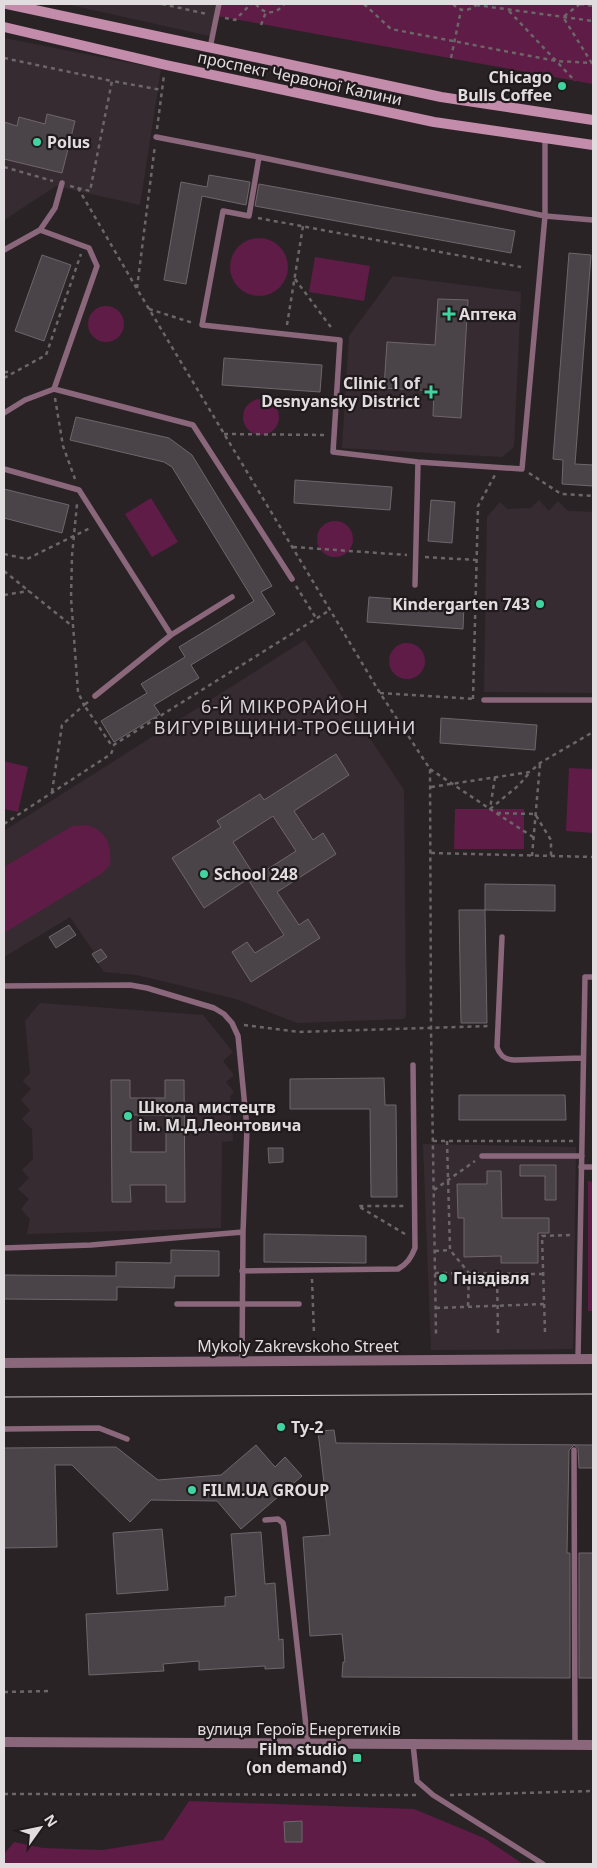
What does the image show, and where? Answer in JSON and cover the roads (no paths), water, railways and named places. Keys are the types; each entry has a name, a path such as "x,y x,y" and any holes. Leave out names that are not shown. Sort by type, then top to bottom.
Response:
{"main road":[{"name":"проспект Червоної Калини","path":"8,4 441,97 593,120"},
{"name":"проспект Червоної Калини","path":"4,27 166,65 434,122 593,145"}],"street":[{"name":"Mykoly Zakrevskoho Street","path":"4,1363 593,1359"},
{"name":"вулиця Героїв Енергетиків","path":"4,1742 593,1745"}],"lane":[{"path":"210,48 219,4"},
{"path":"156,137 545,216 593,220"},
{"path":"259,157 249,216 222,211 202,325 340,340 333,452 418,462 522,468 545,216 546,138"},
{"path":"4,250 40,230 55,208 62,183"},
{"path":"40,230 89,248 97,266 54,389"},
{"path":"4,413 25,400 54,389 194,425 292,579"},
{"path":"415,585 418,462"},
{"path":"4,469 79,490 171,635"},
{"path":"96,696 171,635 232,597"},
{"path":"484,700 593,700"},
{"path":"502,937 497,1047 501,1056 509,1060 583,1058"},
{"path":"578,1359 585,977 593,976"},
{"path":"4,986 130,985 147,988 214,1008 224,1014 232,1023 238,1036 247,1128 242,1272 242,1362"},
{"path":"242,1272 398,1269 406,1265 415,1248 413,1065"},
{"path":"482,1156 582,1156"},
{"path":"581,1167 593,1168"},
{"path":"4,1248 91,1245 243,1232"},
{"path":"176,1304 299,1304"},
{"path":"4,1429 99,1428 127,1439"},
{"path":"574,1450 575,1745"},
{"path":"265,1520 278,1519 283,1523 284,1528 308,1744"},
{"path":"413,1744 417,1781 433,1795 543,1864"}],"tram line":[{"path":"4,1397 593,1394"}],"place":[{"name":"Chicago Bulls Coffee","path":"562,86"},
{"name":"Polus","path":"37,142"},
{"name":"Аптека","path":"449,314"},
{"name":"Clinic 1 of Desnyansky District","path":"431,392"},
{"name":"Kindergarten 743","path":"540,604"},
{"name":"School 248","path":"204,874"},
{"name":"Школа мистецтв ім. М.Д.Леонтовича","path":"128,1116"},
{"name":"Гніздівля","path":"443,1278"},
{"name":"Ту-2","path":"281,1427"},
{"name":"FILM.UA GROUP","path":"192,1490"},
{"name":"Film studio (on demand)","path":"357,1758"}],"district":[{"name":"6-Й МІКРОРАЙОН ВИГУРІВЩИНИ-ТРОЄЩИНИ","path":"285,716"}]}
